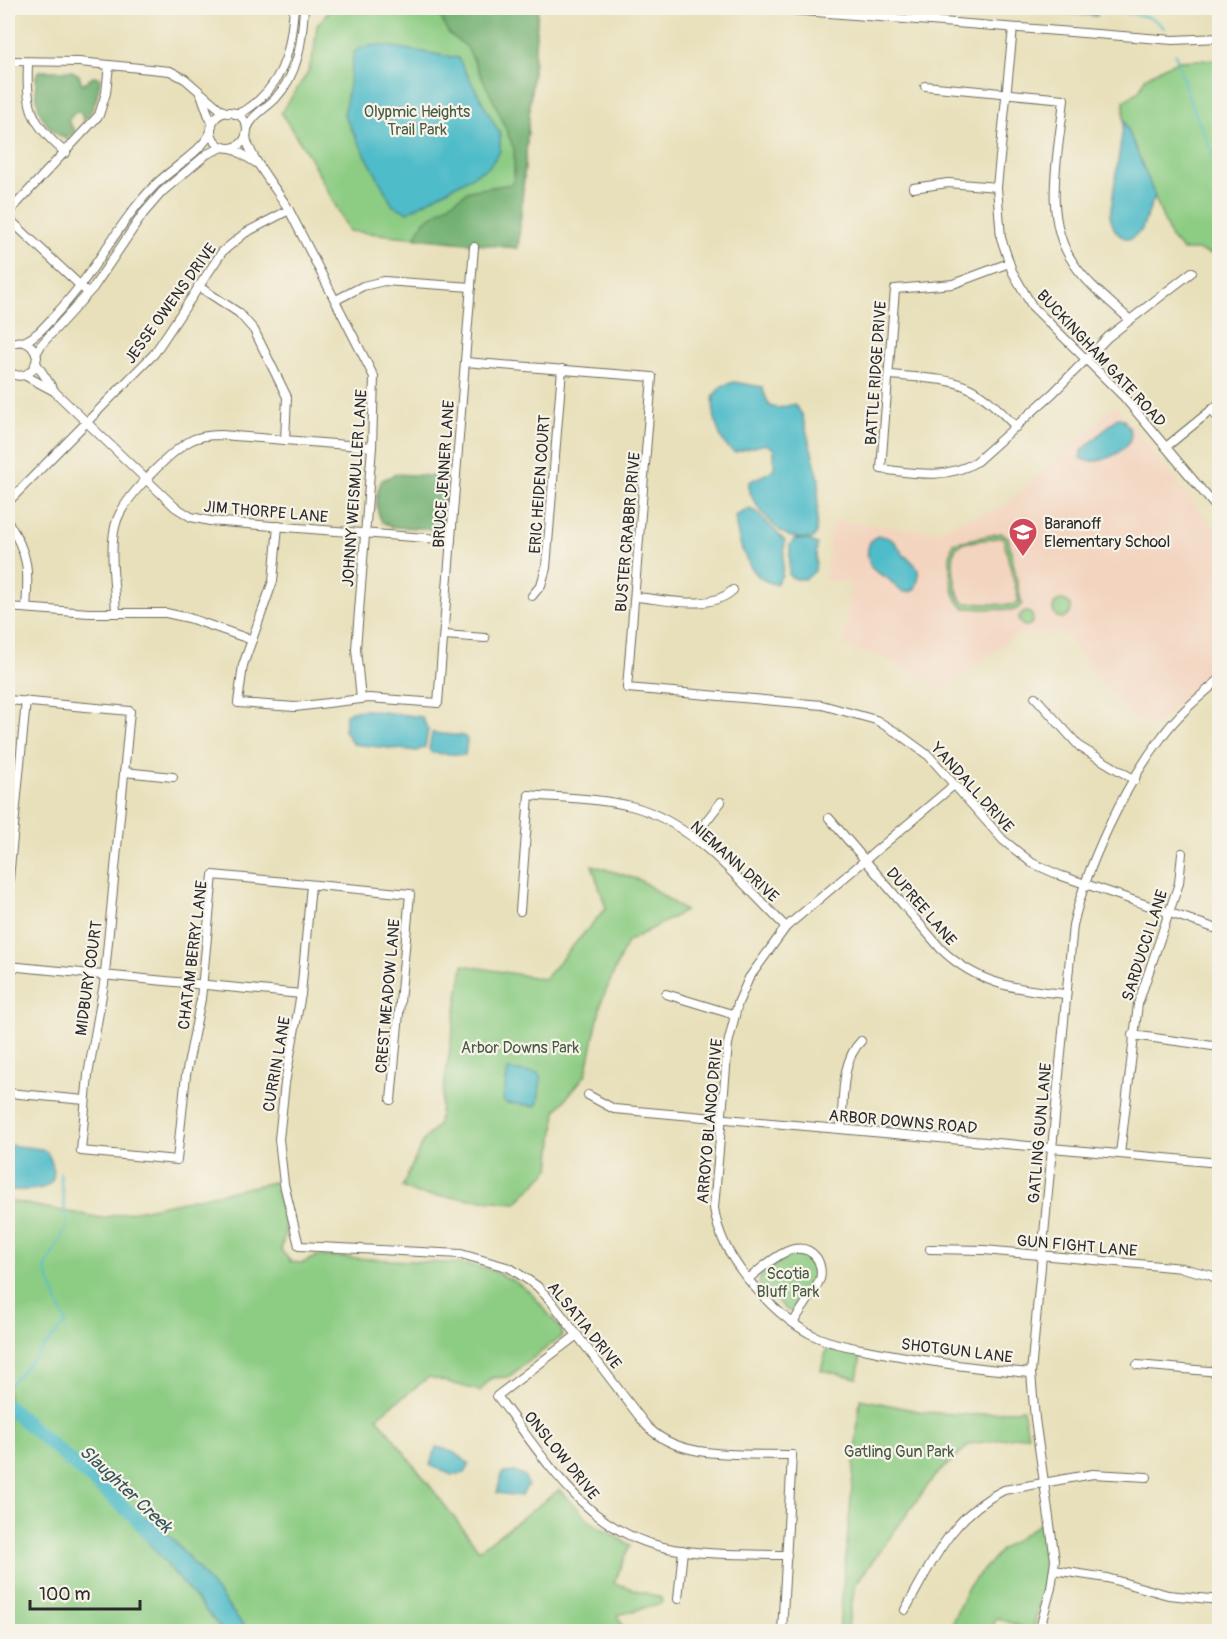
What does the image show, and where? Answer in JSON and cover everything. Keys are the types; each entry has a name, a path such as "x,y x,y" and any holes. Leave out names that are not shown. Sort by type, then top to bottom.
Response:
{"street":[{"path":"10,342 24,342 37,334 81,287 145,195 175,166 206,142 218,116 250,108 280,75 290,50 294,8"},
{"path":"10,375 24,375 32,371 41,345 88,293 143,214 162,192 207,154 240,144 252,119 282,91 295,68 303,35 304,8"},
{"path":"765,8 839,10 916,20 1173,40 1220,38"},
{"path":"916,20 917,8"},
{"path":"931,8 931,21"},
{"name":"BUCKINGHAM GATE ROAD","path":"1013,28 998,188 998,220 1008,263 1032,306 1124,398 1220,512"},
{"path":"8,62 79,62 170,71 185,79 201,94 243,119 246,132"},
{"path":"28,63 28,102 35,121 66,153"},
{"path":"88,293 8,215 99,115 106,93 109,65"},
{"path":"926,86 1064,99 1054,204 1057,230 1075,266 1129,319"},
{"path":"201,94 215,141 227,147"},
{"name":"JOHNNY WEISMULLER LANE","path":"246,132 246,142 289,210 374,377 372,447 356,649 361,699"},
{"name":"JOHNNY WEISMULLER LANE","path":"227,147 258,164"},
{"path":"913,188 948,183 998,188"},
{"name":"JESSE OWENS DRIVE","path":"8,502 154,354 198,286 229,245 253,228 289,210"},
{"name":"BRUCE JENNER LANE","path":"361,699 438,703 474,247"},
{"name":"BATTLE RIDGE DRIVE","path":"1008,263 953,284 895,289 881,470 938,474 962,469 986,455 1016,427"},
{"path":"890,375 951,381 969,386 985,396 1016,427 1129,319 1192,272"},
{"path":"336,300 363,286 384,281 471,287"},
{"path":"198,286 239,313 254,330 287,397 285,440"},
{"name":"JIM THORPE LANE","path":"24,342 32,346 36,359 55,392"},
{"path":"465,362 562,369"},
{"name":"BUSTER CRABBR DRIVE","path":"562,369 652,377 627,688"},
{"name":"ERIC HEIDEN COURT","path":"532,596 541,585 546,568 562,369"},
{"name":"JIM THORPE LANE","path":"24,375 55,392 175,507 191,517 451,540"},
{"path":"1166,447 1220,403"},
{"path":"1211,410 1220,420"},
{"path":"116,613 114,541 117,520 125,505 146,480 177,450 202,436 221,435 372,447"},
{"path":"8,522 23,548 28,563 26,608"},
{"path":"278,526 273,581 243,665 238,703 295,707 361,699"},
{"path":"635,597 710,603 726,598 733,590"},
{"path":"8,607 178,615 252,640"},
{"path":"444,635 485,638"},
{"name":"GATLING GUN LANE","path":"1039,1632 1054,1570 1054,1547 1035,1419 1031,1373 1073,925 1084,884 1104,837 1135,780 1161,737 1220,679"},
{"name":"YANDALL DRIVE","path":"627,688 811,703 876,720 908,739 929,756 997,835 1016,851 1050,872 1220,930"},
{"path":"1035,697 1080,747 1135,780"},
{"path":"8,700 26,701 8,890"},
{"name":"MIDBURY COURT","path":"26,701 130,711 105,975 85,1100 81,1151 177,1160"},
{"path":"124,772 173,777"},
{"name":"ARROYO BLANCO DRIVE","path":"880,1352 824,1340 793,1323 766,1302 726,1248 716,1223 714,1194 726,1060 735,1015 753,971 786,927 954,784"},
{"name":"NIEMANN DRIVE","path":"520,911 529,795 632,807 664,820 693,838 786,927"},
{"path":"693,838 721,802"},
{"name":"DUPREE LANE","path":"829,818 941,949 971,973 985,980 1022,990 1065,994"},
{"name":"SARDUCCI LANE","path":"1120,1154 1132,1035 1142,987 1181,874 1182,852"},
{"name":"CHATAM BERRY LANE","path":"177,1160 186,1075 203,984 213,875 410,894"},
{"name":"CURRIN LANE","path":"299,1246 284,1184 279,1139 285,1083 301,994 311,885"},
{"name":"CREST MEADOW LANE","path":"391,1100 410,894"},
{"path":"8,966 301,994"},
{"path":"666,994 735,1015"},
{"path":"1132,1035 1220,1047"},
{"path":"841,1129 847,1063 854,1048 861,1041"},
{"path":"8,1093 85,1100"},
{"name":"ARBOR DOWNS ROAD","path":"588,1095 614,1109 1220,1163"},
{"name":"ALSATIA DRIVE","path":"299,1246 469,1255 510,1268 548,1298 645,1424 669,1444 697,1450 792,1455 787,1555"},
{"path":"748,1279 791,1249 805,1249 816,1257 821,1269 819,1279 793,1323"},
{"name":"GUN FIGHT LANE","path":"930,1249 984,1250 1182,1268 1210,1275 1220,1281"},
{"name":"ONSLOW DRIVE","path":"577,1335 497,1396 565,1484 588,1509 613,1527 634,1538 683,1550 787,1555"},
{"name":"SHOTGUN LANE","path":"880,1352 957,1367 1031,1373"},
{"path":"1137,1365 1220,1372"},
{"path":"905,1610 946,1539 968,1513 1004,1490 1094,1474 1147,1478"},
{"path":"678,1599 683,1550"},
{"path":"783,1632 787,1555"},
{"path":"1054,1570 1107,1578 1168,1595 1220,1600"}],"shaded area":[{"name":"Baranoff Elementary School","path":"1115,405 1219,534 1219,662 1153,728 1129,715 1064,635 1049,632 1014,636 945,691 879,655 844,647 851,583 825,580 831,520 937,532 966,518 1003,507"}],"green space":[{"name":"Olypmic Heights Trail Park","path":"332,8 538,9 518,248 349,231 309,156 281,113 307,74 314,52 317,25"},
{"path":"436,8 538,9 518,248 415,238 424,221 469,191 511,184 514,181 514,149 499,112 467,47 449,34"},
{"path":"1219,59 1220,219 1217,224 1220,249 1210,254 1198,250 1182,250 1170,236 1124,120 1124,101 1139,91 1145,78 1164,67 1178,61"},
{"path":"40,71 72,71 79,75 82,84 95,76 100,78 91,112 84,121 80,112 75,112 68,121 75,131 66,139 51,129 42,116 37,100 36,77"},
{"path":"396,474 447,477 444,524 440,529 392,527 382,522 377,506 378,490 382,480"},
{"path":"1001,533 1008,537 1022,605 1015,610 964,608 955,596 952,587 950,559 953,543","holes":["1003,537 1019,602 1013,605 964,603 954,577 955,549 963,543"]},
{"path":"1058,600 1066,600 1071,605 1069,616 1058,618 1053,613 1053,605"},
{"path":"1023,612 1029,612 1033,619 1029,626 1023,626 1019,622 1019,616"},
{"name":"Arbor Downs Park","path":"592,865 640,880 685,911 627,942 602,1000 586,1074 556,1111 550,1169 516,1203 417,1194 402,1187 424,1140 438,1125 463,965 544,979 606,908"},
{"path":"274,1182 286,1229 281,1250 291,1262 303,1263 317,1256 463,1264 489,1269 514,1281 531,1293 562,1330 562,1336 508,1377 491,1378 480,1391 429,1377 377,1417 479,1550 559,1490 591,1522 630,1545 614,1583 662,1598 662,1603 618,1615 625,1632 8,1631 8,1201 102,1218"},
{"name":"Scotia Bluff Park","path":"792,1254 801,1254 812,1259 815,1274 812,1286 795,1310 788,1311 759,1286 760,1276"},
{"path":"827,1348 861,1356 857,1378 821,1370"},
{"name":"Gatling Gun Park","path":"860,1399 923,1412 972,1415 1023,1409 1028,1435 970,1444 934,1477 855,1585 848,1626 852,1631 839,1631"},
{"path":"1042,1522 1048,1567 1033,1631 997,1618 988,1631 948,1631 968,1587 1001,1550"}],"water":[{"path":"1061,8 1097,8 1097,16 1061,13"},
{"path":"380,45 458,58 500,134 500,151 489,167 408,212 393,206 344,115 354,52 366,46"},
{"path":"1124,120 1155,196 1141,231 1130,239 1121,236 1116,231 1110,216"},
{"path":"734,382 762,387 769,406 779,408 794,404 802,414 819,479 816,534 812,539 795,538 783,533 762,513 749,489 749,482 774,468 774,449 766,444 735,452 729,449 717,428 714,395 722,386"},
{"path":"1117,418 1123,419 1131,431 1129,442 1124,448 1102,460 1086,461 1080,458 1082,451"},
{"path":"749,509 756,512 785,541 782,575 776,584 758,575 751,567 741,547 735,516"},
{"path":"878,536 894,541 903,555 915,565 919,574 914,590 902,591 871,567 868,549 871,541"},
{"path":"795,539 808,540 817,544 815,571 806,579 789,576 790,545"},
{"path":"366,710 422,717 428,730 425,747 417,751 353,744 344,730 346,715 351,711"},
{"path":"432,733 464,736 467,740 465,755 432,753 429,749"},
{"path":"508,1070 538,1073 541,1077 538,1103 535,1106 506,1103 503,1100"},
{"path":"8,1145 42,1149 47,1152 54,1175 51,1182 38,1189 8,1190"},
{"path":"436,1447 454,1452 465,1460 469,1464 465,1473 452,1475 430,1465"},
{"path":"515,1472 524,1475 528,1485 521,1496 497,1493 502,1473"},
{"path":"153,1517 248,1631 223,1631 137,1529 145,1518"}],"waterway":[{"path":"1110,8 1145,16 1158,22 1164,28"},
{"path":"1175,53 1188,96 1220,171"},
{"path":"8,1386 66,1323 45,1269 67,1226 60,1173"},
{"name":"Slaughter Creek","path":"8,1407 135,1517 153,1538"}],"place":[{"name":"Baranoff Elementary School","path":"1023,558"}]}
